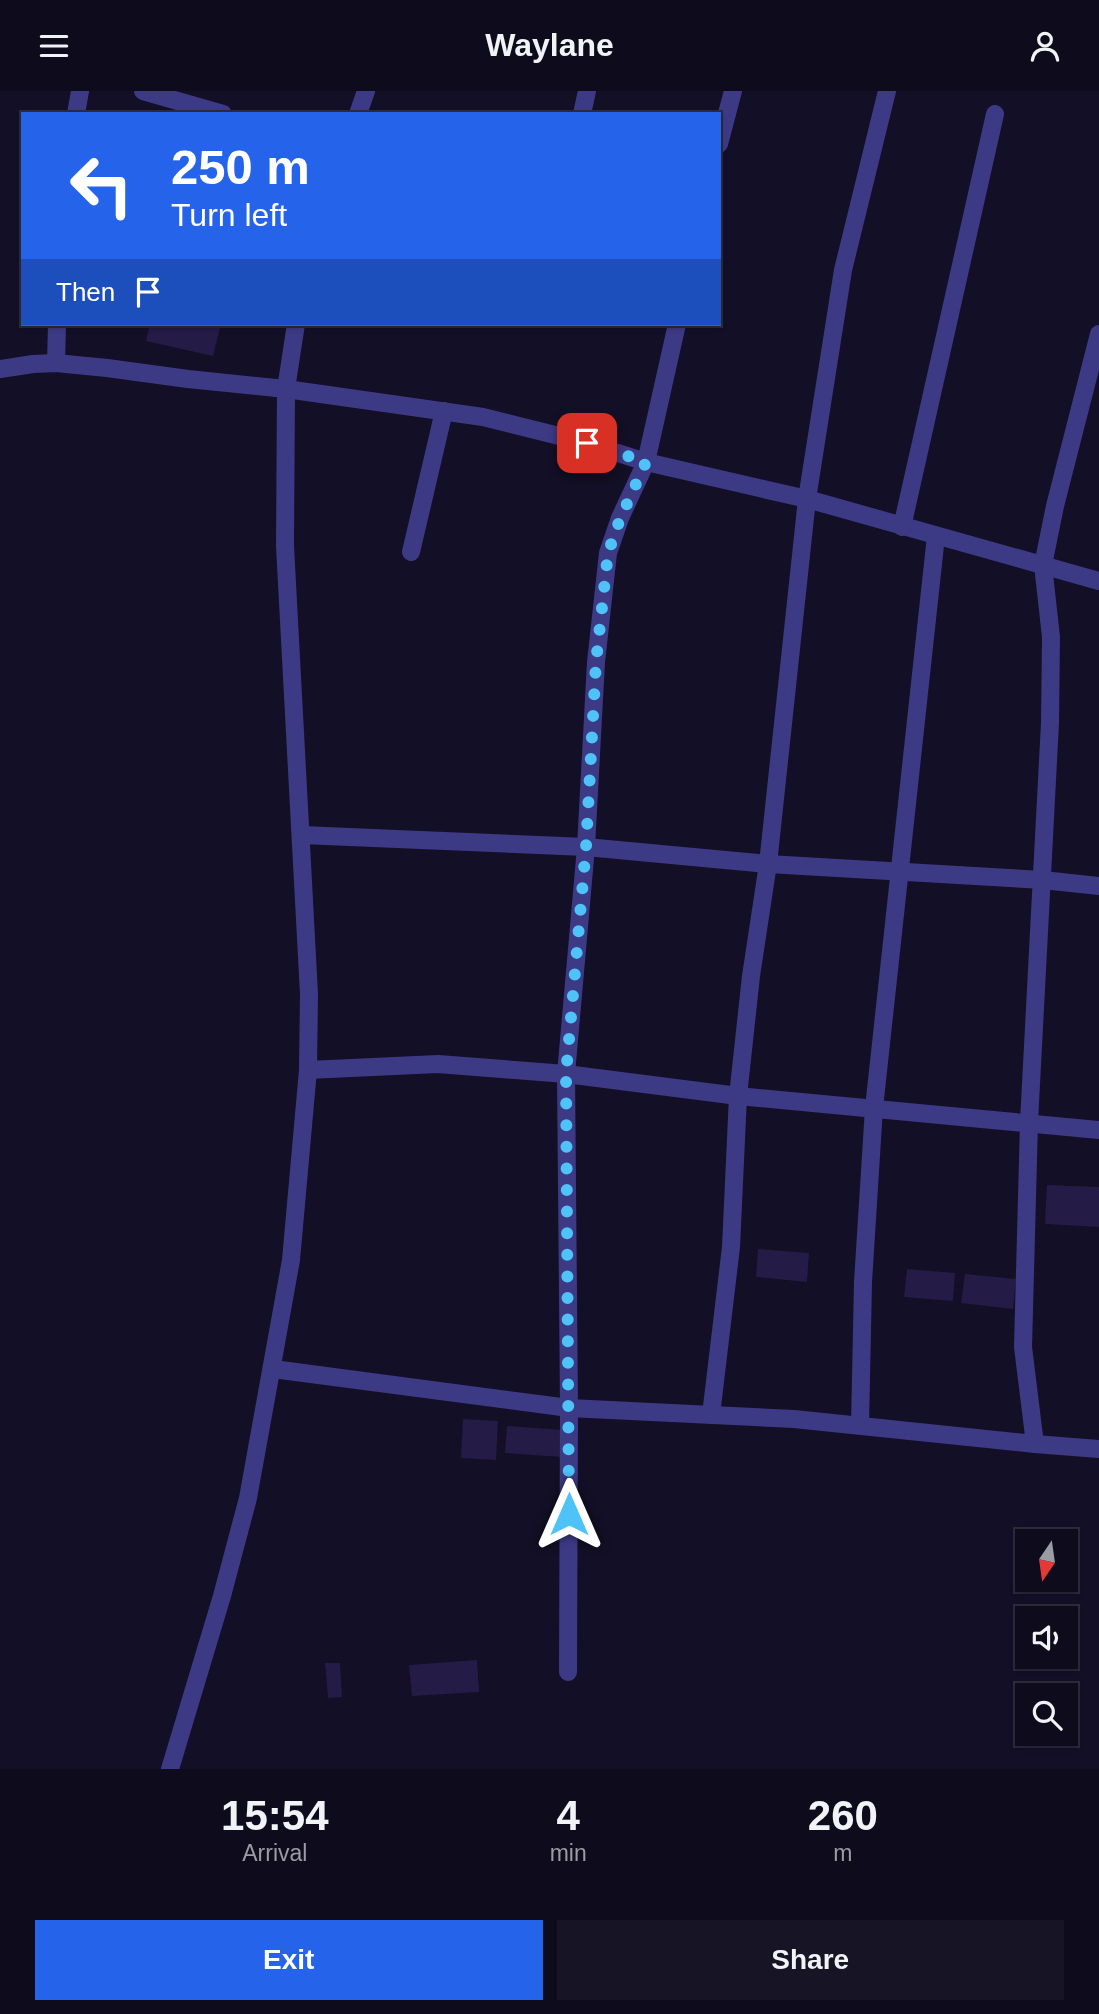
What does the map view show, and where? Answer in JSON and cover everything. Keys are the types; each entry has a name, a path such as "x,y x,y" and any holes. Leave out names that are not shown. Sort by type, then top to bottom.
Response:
{"street":[{"path":"76,112 80,91"},
{"path":"143,91 216,112"},
{"path":"359,112 366,91"},
{"path":"582,112 587,91"},
{"path":"721,136 733,91"},
{"path":"710,1415 731,1247 738,1096 751,976 768,864 807,499 843,270 887,91"},
{"path":"902,527 995,114"},
{"path":"56,363 57,326"},
{"path":"170,1769 222,1596 248,1498 291,1260 308,1070 309,993 285,546 286,389 296,326"},
{"path":"568,1672 566,1074 586,847 596,662 608,553 646,462 677,326"},
{"path":"1035,1444 1023,1347 1029,1122 1043,880 1051,637 1043,565 1055,506 1099,334"},
{"path":"2,366 56,363 286,389 483,417 574,439 646,462 807,499 1099,581"},
{"path":"411,552 444,411"},
{"path":"860,1425 863,1282 874,1108 936,536"},
{"path":"302,835 586,847 768,864 1043,880 1099,886"},
{"path":"308,1070 438,1064 566,1074 738,1096 1099,1130"},
{"path":"273,1369 569,1408 860,1425 1099,1449"}],"building":[{"path":"150,326 220,326 213,356 146,341"},
{"path":"1047,1185 1099,1187 1099,1227 1045,1224"},
{"path":"758,1249 809,1253 807,1282 756,1277"},
{"path":"907,1269 955,1273 953,1301 904,1297"},
{"path":"965,1274 1016,1279 1013,1309 961,1303"},
{"path":"463,1419 498,1421 496,1460 461,1458"},
{"path":"507,1426 564,1430 562,1457 505,1453"},
{"path":"477,1660 479,1692 412,1696 409,1665"},
{"path":"325,1663 340,1663 342,1697 328,1698"}],"route":[{"path":"569,1514 566,1074 586,847 596,662 608,553 646,462 587,443"}]}
